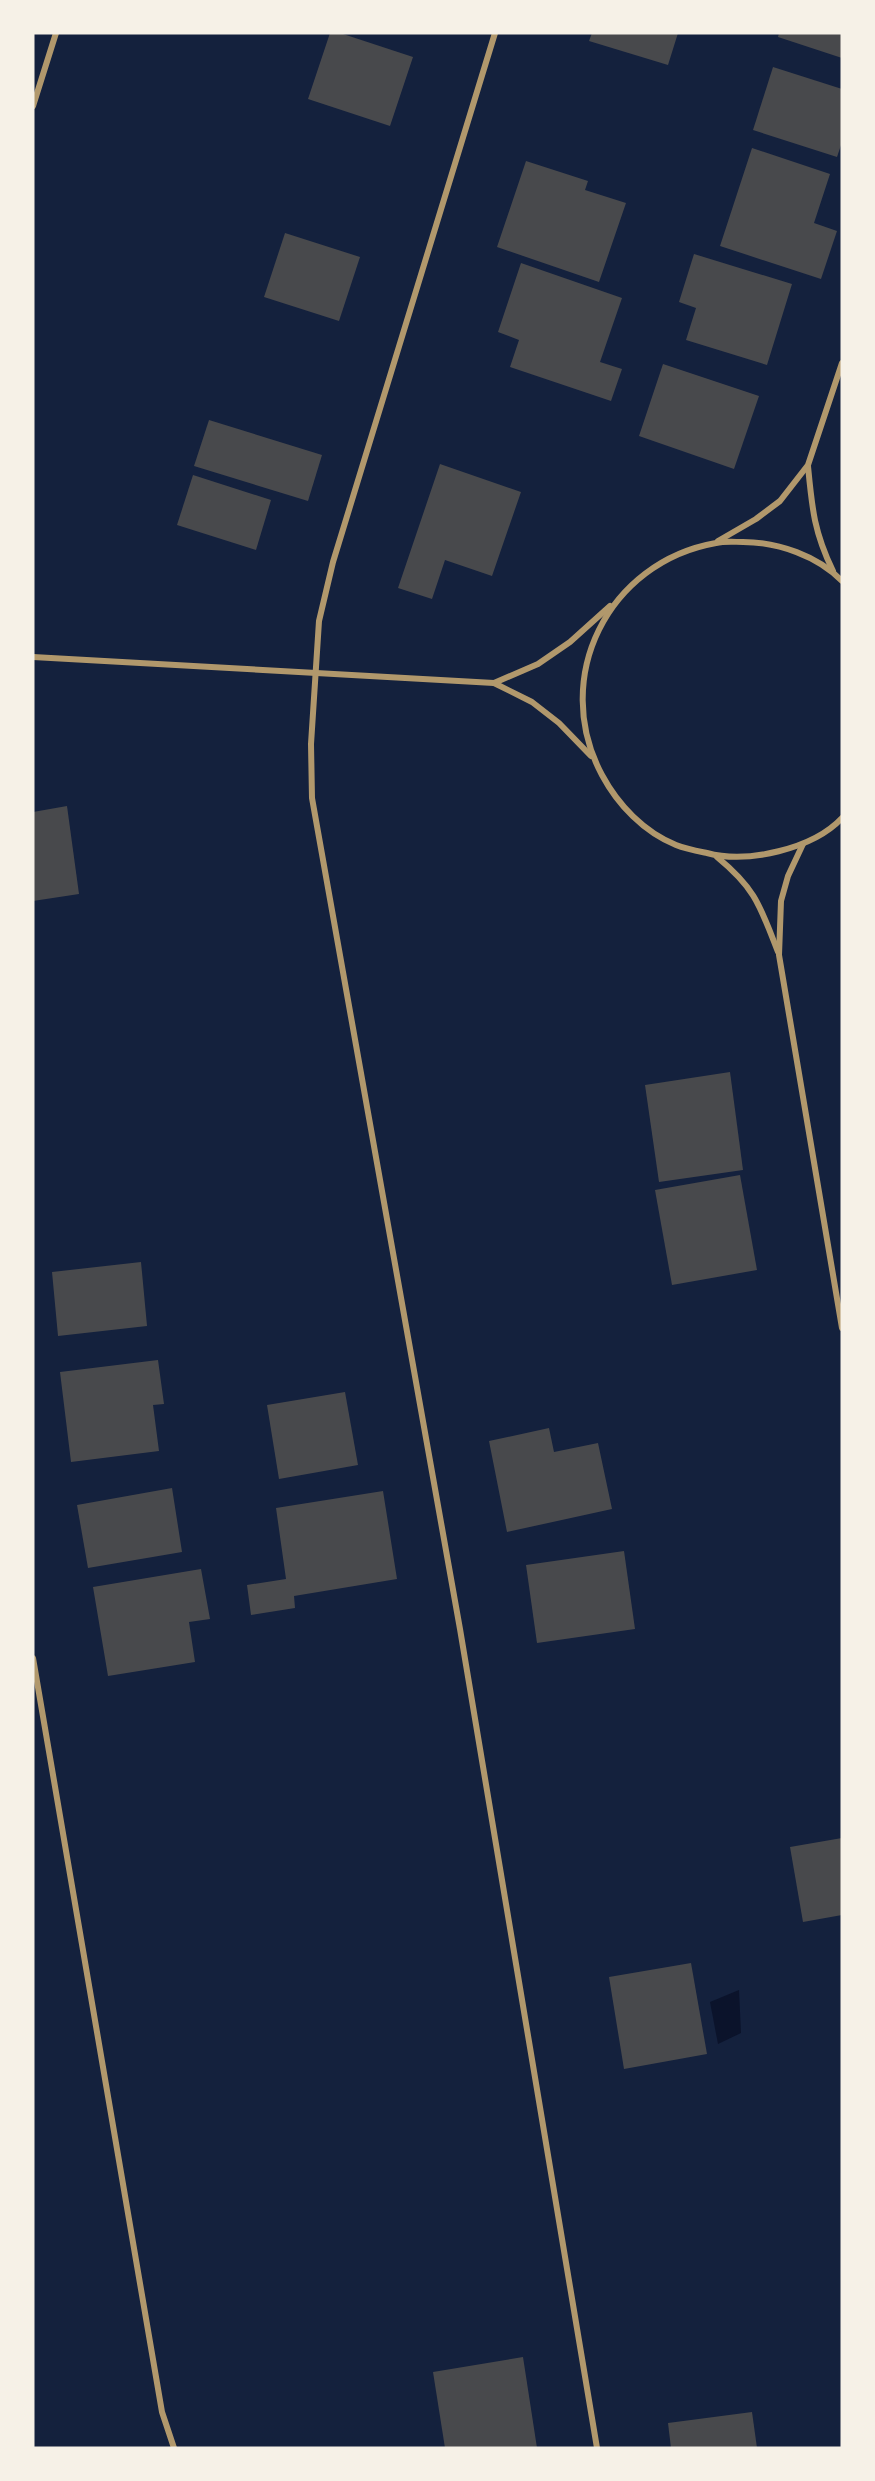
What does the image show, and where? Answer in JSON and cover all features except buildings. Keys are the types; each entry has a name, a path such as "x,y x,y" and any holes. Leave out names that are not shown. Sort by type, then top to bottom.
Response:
{"street":[{"path":"33,106 56,33"},
{"path":"495,33 333,562 319,621 310,744 312,798 460,1629 597,2448"},
{"path":"494,683 538,664 570,642 643,574 678,553 717,542 756,519 780,501 808,465 842,363"},
{"path":"808,465 813,517 820,544 834,573"},
{"path":"717,542 758,542 799,552 834,573 842,581"},
{"path":"614,603 594,638 583,677 582,718 592,757 612,794 640,824 676,845 716,856 760,856 803,844 842,818"},
{"path":"33,657 494,683 532,702 559,723 592,757"},
{"path":"803,844 788,876 781,901 779,955 842,1328"},
{"path":"716,856 741,876 757,899 779,955"},
{"path":"33,1658 162,2412 174,2448"}],"water":[{"path":"739,1990 741,2033 718,2044 710,2002"}]}
